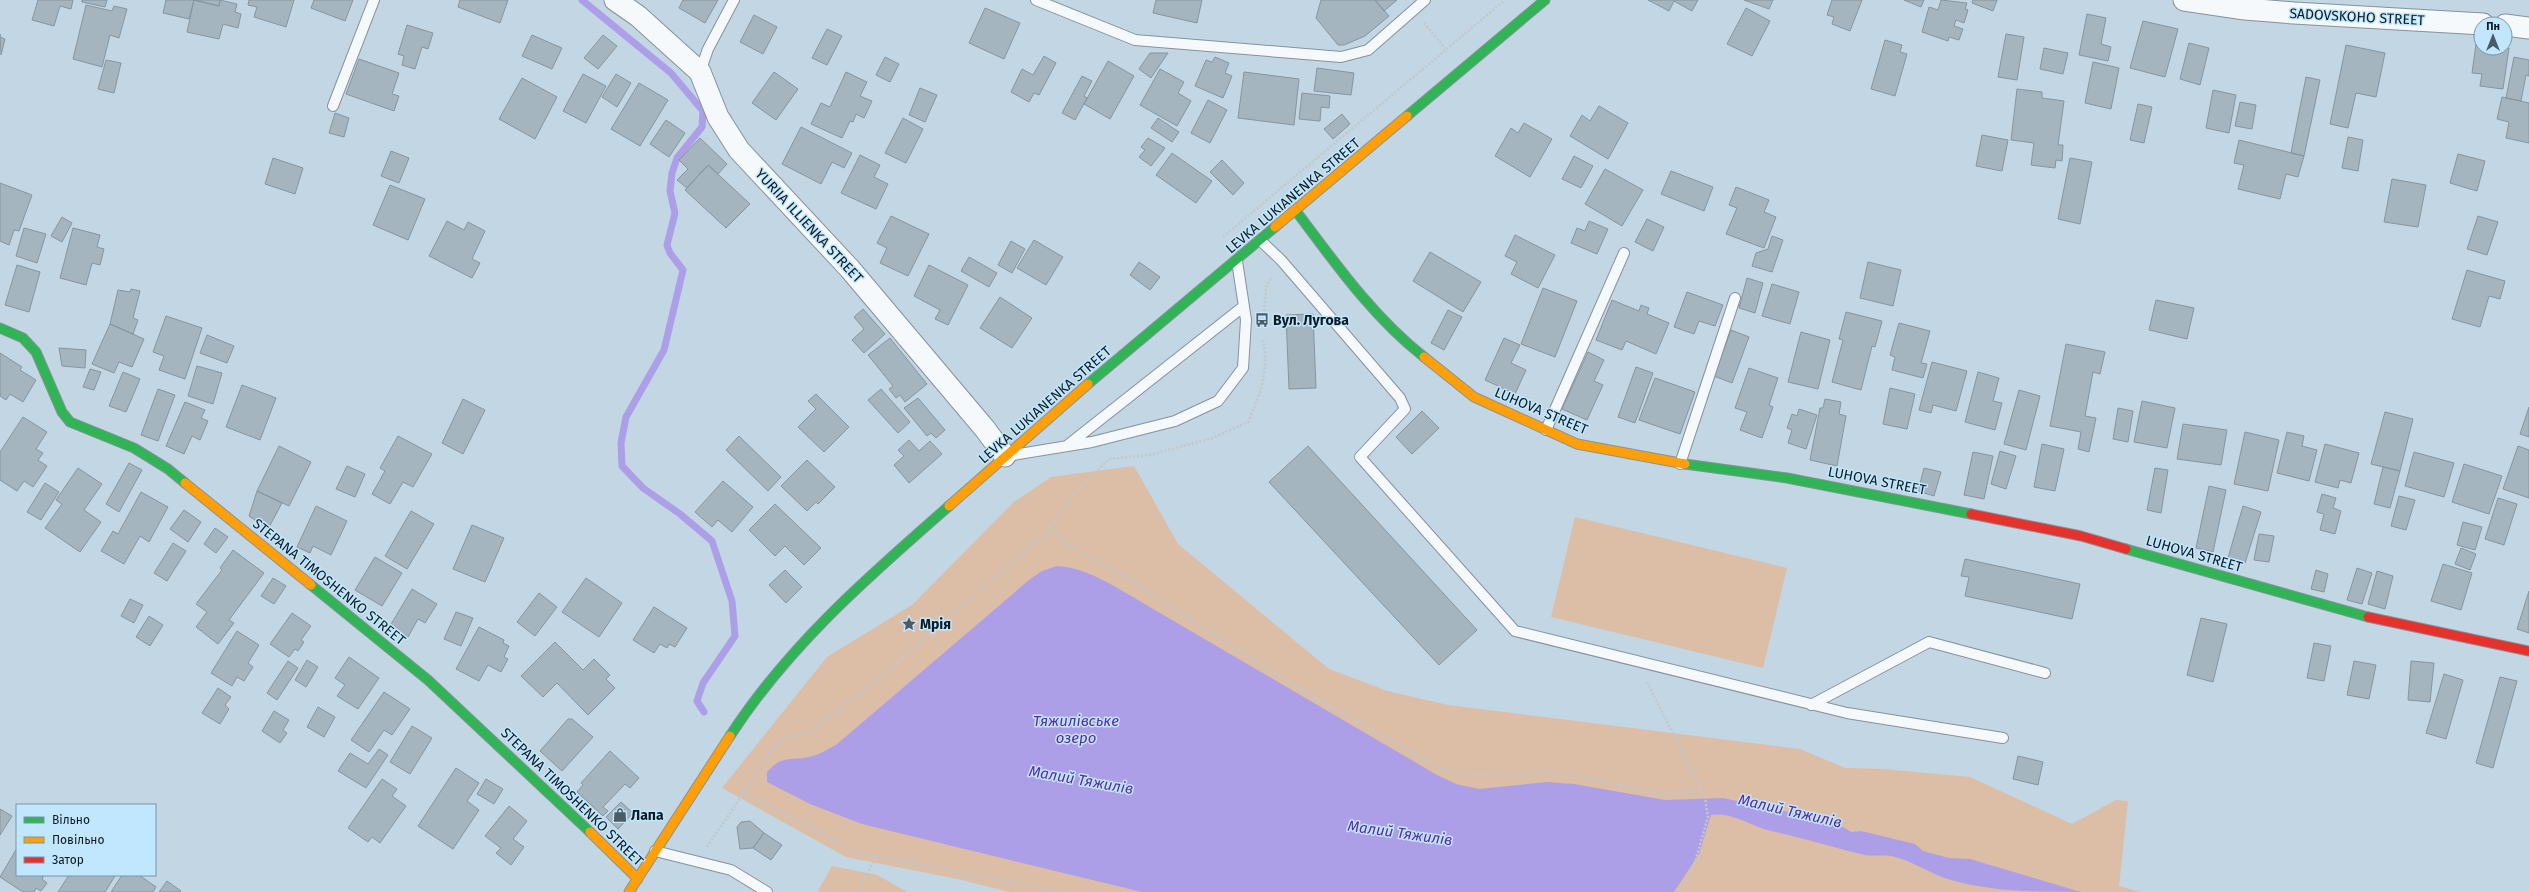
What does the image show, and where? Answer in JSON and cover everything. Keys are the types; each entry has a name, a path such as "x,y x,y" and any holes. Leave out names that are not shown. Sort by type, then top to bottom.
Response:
{"street":[{"name":"YURIIA ILLIENKA STREET","path":"615,0 638,16 700,72 718,117 739,150 850,269 985,429 1005,456"},
{"name":"SADOVSKOHO STREET","path":"2184,0 2245,9 2294,13 2473,23"},
{"name":"LEVKA LUKIANENKA STREET","path":"629,892 743,716 789,656 849,594 1005,456 1261,241 1537,2"},
{"path":"2513,26 2529,28"},
{"name":"LUHOVA STREET","path":"1296,211 1350,282 1398,337 1474,397 1577,444 1680,464 1788,478 2081,536 2343,612 2529,651"},
{"name":"STEPANA TIMOSHENKO STREET","path":"0,328 23,338 36,352 62,412 70,422 134,448 168,469 428,680 619,859 638,879"}],"lane":[{"path":"333,106 374,0"},
{"path":"700,72 708,49 734,0"},
{"path":"1036,0 1135,40 1341,57 1368,50 1425,0"},
{"path":"1261,241 1281,260 1400,398 1405,409 1360,457 1514,631 1847,713 2003,738"},
{"path":"1546,430 1624,253"},
{"path":"1005,456 1092,442 1175,421 1218,401 1243,368 1246,320 1237,261"},
{"path":"1680,464 1735,298"},
{"path":"1066,446 1244,306"},
{"path":"1810,704 1929,642 2044,672"},
{"path":"656,851 731,870 767,892"}],"path":[{"path":"1223,237 1445,48 1505,0"},
{"path":"1413,11 1445,48"},
{"path":"1263,317 1266,287 1281,260"},
{"path":"697,861 776,745 788,736 806,734 878,678 1050,528 1068,501 1110,459 1149,455 1210,439 1248,422 1261,394 1267,359 1263,338"},
{"path":"1050,528 1068,544 1121,574 1303,691 1438,767 1453,773 1470,775 1566,774 1656,794 1687,793 1702,789"},
{"path":"1636,661 1706,797 1708,817 1693,869 1681,892"},
{"path":"744,793 859,853 1063,892"},
{"path":"858,892 876,856"}],"shaded area":[{"path":"1134,466 1178,544 1329,669 1387,691 1448,705 1800,749 1845,768 1884,769 1970,777 2072,824 2116,800 2128,801 2119,886 2140,892 1010,892 958,879 846,857 722,788 827,657 912,605 1014,502 1051,477"},
{"path":"1575,517 1787,568 1763,668 1551,617"},
{"path":"832,866 877,875 907,892 818,891"}],"water":[{"name":"Тяжилівське озеро","path":"1057,566 1080,570 1114,586 1437,775 1456,784 1479,789 1547,782 1574,784 1665,800 1723,798 1793,813 1843,827 1851,832 1861,831 1915,844 1923,851 1949,858 1970,859 2081,892 2048,892 1999,889 1967,884 1944,878 1910,862 1895,857 1869,856 1763,829 1734,817 1711,815 1699,854 1674,892 1142,892 862,824 810,804 767,782 767,772 779,762 789,759 813,756 836,745 1029,580 1042,571"}],"building":[{"path":"38,0 73,0 71,9 60,6 54,26 32,20"},
{"path":"82,0 107,0 105,7 82,2"},
{"path":"166,0 194,0 189,19 163,13"},
{"path":"194,0 220,0 219,6"},
{"path":"194,0 219,6 220,0 237,4 235,12 241,14 238,28 223,24 219,39 187,32"},
{"path":"249,0 294,0 286,27 254,17 257,7 248,5"},
{"path":"314,0 353,0 345,21 311,8"},
{"path":"460,0 508,0 500,23 458,7"},
{"path":"683,0 718,0 705,23 679,8"},
{"path":"1156,0 1202,0 1197,23 1153,13"},
{"path":"1321,0 1375,0 1389,16 1365,36 1344,45 1338,45 1316,18"},
{"path":"1375,0 1397,0 1384,11"},
{"path":"1648,0 1698,0 1692,11 1674,1 1669,11"},
{"path":"1744,0 1773,0 1769,9"},
{"path":"1832,0 1862,0 1850,31 1832,24 1834,17 1827,15"},
{"path":"1904,0 1924,0 1921,7"},
{"path":"1941,0 1967,3 1965,9 1968,10 1964,23 1956,20 1954,26 1963,29 1959,40 1949,37 1948,41 1922,32 1929,7 1938,10"},
{"path":"1973,0 1997,0 1993,11 1972,3"},
{"path":"86,5 112,11 114,6 127,9 119,38 110,35 102,67 73,59"},
{"path":"985,8 1020,23 1004,59 969,43"},
{"path":"1746,8 1770,21 1752,56 1727,44"},
{"path":"2087,14 2106,18 2101,44 2111,47 2108,61 2079,55"},
{"path":"754,15 777,27 763,54 740,42"},
{"path":"2143,21 2178,29 2165,77 2130,68"},
{"path":"407,25 433,33 428,49 422,47 415,69 402,65 404,56 398,54"},
{"path":"827,29 842,36 827,65 812,58"},
{"path":"2006,34 2024,37 2017,80 1998,77"},
{"path":"532,35 562,48 552,69 522,56"},
{"path":"603,35 617,46 598,69 584,58"},
{"path":"0,37 5,39 1,55"},
{"path":"1885,40 1902,45 1900,52 1907,54 1895,96 1871,89"},
{"path":"2189,43 2209,48 2200,85 2180,79"},
{"path":"2346,45 2385,53 2376,97 2356,93 2348,128 2330,124"},
{"path":"2044,48 2068,53 2063,74 2040,69"},
{"path":"1150,53 1168,53 1151,78 1139,69"},
{"path":"1044,56 1056,63 1039,95 1034,93 1029,102 1011,92 1022,69 1033,75"},
{"path":"2474,56 2508,56 2503,89 2480,86 2482,74 2472,73"},
{"path":"885,57 899,64 890,82 876,75"},
{"path":"1215,57 1229,63 1225,73 1232,76 1223,98 1195,86 1206,60 1212,62"},
{"path":"2514,57 2529,60 2529,76 2526,75 2521,101 2506,98"},
{"path":"359,59 399,73 392,94 399,96 394,111 346,94"},
{"path":"106,60 121,63 114,93 98,89"},
{"path":"1108,61 1134,76 1110,119 1084,104"},
{"path":"2093,62 2119,68 2111,109 2085,103"},
{"path":"1317,68 1354,73 1351,95 1314,91"},
{"path":"1160,69 1184,82 1178,93 1191,101 1177,126 1140,105"},
{"path":"774,72 798,89 776,120 752,103"},
{"path":"846,72 867,82 860,96 872,101 864,118 856,114 853,122 850,121 842,138 811,124 821,103 830,107"},
{"path":"1244,72 1299,79 1294,125 1238,118"},
{"path":"583,74 606,86 586,123 563,111"},
{"path":"616,74 631,83 617,107 602,97"},
{"path":"1082,76 1092,81 1084,96 1087,98 1075,120 1062,113"},
{"path":"2306,77 2320,80 2304,156 2291,153"},
{"path":"522,78 557,97 535,139 499,119"},
{"path":"639,83 668,100 640,146 611,129"},
{"path":"920,88 937,95 925,122 909,115"},
{"path":"2017,89 2042,92 2042,98 2064,101 2058,145 2063,145 2062,161 2056,160 2055,168 2031,165 2034,143 2011,140"},
{"path":"2213,90 2236,95 2229,133 2206,128"},
{"path":"1302,93 1330,96 1329,108 1321,107 1320,121 1299,119"},
{"path":"2502,97 2529,103 2529,143 2506,138 2509,122 2497,119"},
{"path":"1208,100 1227,110 1210,143 1191,133"},
{"path":"2240,102 2256,105 2252,129 2235,126"},
{"path":"2138,104 2152,107 2144,143 2130,140"},
{"path":"1599,106 1628,123 1608,159 1570,136 1582,115 1590,121"},
{"path":"335,113 349,118 344,137 329,133"},
{"path":"1342,114 1350,124 1333,139 1324,129"},
{"path":"903,118 923,129 906,163 885,153"},
{"path":"1158,118 1179,132 1172,142 1151,128"},
{"path":"666,120 685,133 669,157 650,144"},
{"path":"1524,123 1552,139 1530,177 1495,156 1511,128 1518,133"},
{"path":"801,127 852,153 844,168 832,162 821,184 782,164"},
{"path":"1982,135 2008,140 2002,171 1976,166"},
{"path":"2348,137 2363,140 2358,171 2342,168"},
{"path":"700,138 727,164 718,174 708,165 687,188 677,180 688,169 679,160"},
{"path":"1148,138 1165,148 1151,166 1139,157 1145,150 1141,147"},
{"path":"2239,140 2304,156 2298,177 2286,174 2280,199 2238,189 2244,165 2234,163"},
{"path":"391,151 409,158 399,183 381,176"},
{"path":"1172,153 1212,181 1196,203 1156,175"},
{"path":"2458,154 2485,161 2477,191 2450,183"},
{"path":"860,155 880,165 874,177 888,184 876,209 841,193"},
{"path":"1574,156 1593,166 1581,188 1562,179"},
{"path":"273,158 303,168 295,194 265,184"},
{"path":"2070,158 2092,162 2080,224 2058,219"},
{"path":"1222,160 1244,183 1233,195 1210,172"},
{"path":"708,165 750,204 726,228 685,190"},
{"path":"1605,169 1643,190 1622,226 1585,204"},
{"path":"1671,171 1713,187 1704,211 1661,194"},
{"path":"2392,179 2426,185 2418,227 2384,222"},
{"path":"0,183 32,195 19,231 14,230 9,245 0,241"},
{"path":"390,185 425,199 408,240 373,225"},
{"path":"1736,187 1769,200 1764,212 1776,217 1764,248 1726,234 1737,208 1729,205"},
{"path":"891,216 929,234 908,276 880,263 887,248 877,243"},
{"path":"2478,216 2498,222 2487,255 2467,249"},
{"path":"62,217 72,223 62,242 51,236"},
{"path":"1647,219 1664,227 1653,251 1635,242"},
{"path":"447,221 464,230 468,222 485,231 472,259 480,263 472,278 429,256"},
{"path":"1589,221 1608,229 1597,254 1571,243 1577,228 1585,231"},
{"path":"24,228 46,234 37,263 16,256"},
{"path":"73,228 100,235 97,247 104,249 100,265 92,263 86,285 60,278"},
{"path":"1515,235 1555,255 1538,288 1511,274 1517,262 1505,256"},
{"path":"1772,236 1783,240 1772,272 1752,266 1756,253 1768,249"},
{"path":"1034,240 1063,257 1046,285 1017,268"},
{"path":"1011,241 1025,249 1012,273 998,265"},
{"path":"1430,252 1481,282 1463,312 1413,281"},
{"path":"969,257 997,273 989,287 961,271"},
{"path":"1139,262 1160,277 1150,290 1130,275"},
{"path":"1868,262 1901,270 1893,306 1860,298"},
{"path":"17,265 40,272 29,312 5,305"},
{"path":"929,265 968,285 948,325 935,319 940,310 914,296"},
{"path":"2467,270 2505,281 2500,299 2489,296 2480,327 2452,319"},
{"path":"1747,278 1763,283 1755,313 1739,308"},
{"path":"1772,284 1799,292 1790,324 1762,316"},
{"path":"1543,288 1577,301 1555,357 1521,344"},
{"path":"131,289 140,291 133,318 138,320 133,334 110,324 118,290 130,292"},
{"path":"1687,292 1723,305 1715,326 1699,321 1694,334 1674,327"},
{"path":"1000,297 1032,318 1012,348 980,328"},
{"path":"1612,300 1639,311 1641,305 1649,308 1647,314 1669,323 1656,354 1626,341 1622,350 1596,340"},
{"path":"2156,300 2194,308 2187,339 2149,330"},
{"path":"863,309 885,334 864,353 852,340 864,329 854,317"},
{"path":"1448,310 1462,317 1444,350 1431,343"},
{"path":"1846,312 1882,321 1875,347 1872,346 1861,390 1832,382 1843,340 1839,339"},
{"path":"1313,314 1316,388 1289,389 1286,315"},
{"path":"166,316 202,328 185,379 159,370 164,356 153,352"},
{"path":"1899,323 1930,331 1921,363 1927,364 1923,378 1892,370 1895,357 1890,355"},
{"path":"110,324 144,339 132,367 119,362 114,373 92,364"},
{"path":"1731,330 1749,337 1732,383 1714,376"},
{"path":"1801,332 1830,340 1818,389 1788,382"},
{"path":"207,335 234,346 227,363 200,353"},
{"path":"890,338 927,384 905,402 900,395 896,398 889,389 893,386 868,355"},
{"path":"1504,338 1520,345 1511,363 1526,370 1515,394 1485,380"},
{"path":"2066,344 2105,352 2100,374 2093,372 2085,416 2096,418 2089,452 2078,449 2081,432 2050,426"},
{"path":"59,348 86,350 85,368 62,366"},
{"path":"1588,352 1604,360 1594,381 1603,385 1587,420 1562,409"},
{"path":"0,353 22,367 20,370 36,380 23,402 10,394 6,400 0,396"},
{"path":"1932,362 1967,371 1956,411 1933,405 1931,413 1919,410"},
{"path":"197,366 222,373 213,404 188,396"},
{"path":"1636,367 1653,373 1635,423 1618,417"},
{"path":"1749,368 1778,378 1769,405 1773,407 1762,438 1740,430 1747,412 1735,408"},
{"path":"90,369 101,372 94,390 83,387"},
{"path":"123,372 140,379 126,412 109,406"},
{"path":"1978,372 1999,378 1993,401 2002,403 1995,430 1965,422"},
{"path":"1655,378 1695,392 1680,434 1639,420"},
{"path":"242,385 276,398 260,440 226,427"},
{"path":"1890,388 1915,394 1907,429 1883,424"},
{"path":"158,389 175,395 158,441 141,435"},
{"path":"881,389 910,422 898,433 868,400"},
{"path":"2019,390 2040,396 2026,450 2004,444"},
{"path":"816,394 849,427 824,452 798,427 816,409 808,401"},
{"path":"918,398 945,430 936,438 931,433 927,436 904,408"},
{"path":"463,399 485,410 463,454 442,443"},
{"path":"1825,399 1841,402 1839,414 1846,416 1837,466 1810,460 1820,408 1823,408"},
{"path":"2142,401 2175,408 2167,448 2134,442"},
{"path":"185,402 205,410 201,418 208,421 200,440 192,436 184,454 166,446"},
{"path":"2529,407 2529,437 2520,434"},
{"path":"2118,408 2133,411 2128,442 2113,439"},
{"path":"1799,409 1817,415 1806,449 1788,443 1792,430 1787,428 1792,414 1797,416"},
{"path":"1422,411 1439,428 1412,454 1396,437"},
{"path":"2385,412 2413,419 2400,471 2371,464"},
{"path":"23,417 47,432 36,449 43,453 38,460 47,466 33,487 24,481 17,491 0,480 0,452"},
{"path":"2183,424 2227,430 2221,465 2177,459"},
{"path":"2245,432 2279,440 2268,491 2234,484"},
{"path":"2287,432 2304,436 2302,446 2317,450 2309,481 2277,473"},
{"path":"398,436 432,454 413,487 403,482 390,504 372,494 385,471 380,468"},
{"path":"739,436 781,477 768,491 726,450"},
{"path":"909,440 919,451 930,441 942,454 909,483 894,465 904,456 898,450"},
{"path":"2042,444 2064,449 2055,491 2034,487"},
{"path":"2325,444 2359,453 2351,483 2340,480 2338,488 2315,482"},
{"path":"279,446 311,462 289,506 257,491"},
{"path":"1308,446 1477,630 1439,665 1269,482"},
{"path":"2518,446 2529,450 2529,498 2503,489"},
{"path":"2000,451 2016,456 2006,489 1991,484"},
{"path":"1973,452 1993,456 1984,499 1964,495"},
{"path":"2414,452 2454,463 2444,497 2405,486"},
{"path":"807,460 835,487 818,504 816,502 807,511 781,486"},
{"path":"129,463 142,470 119,512 106,504"},
{"path":"2464,464 2502,476 2489,514 2452,502"},
{"path":"347,466 365,474 355,497 336,489"},
{"path":"2383,467 2400,471 2390,508 2374,504"},
{"path":"78,468 102,484 84,510 101,522 80,552 45,528 62,504 56,500"},
{"path":"1924,468 1941,472 1934,496 1918,491"},
{"path":"2155,468 2168,470 2161,513 2147,510"},
{"path":"723,481 753,507 732,532 718,520 712,527 695,512"},
{"path":"45,483 59,492 41,520 27,512"},
{"path":"2209,486 2226,490 2213,552 2196,548"},
{"path":"257,491 282,503 268,529 249,516"},
{"path":"141,492 168,507 149,542 140,536 124,564 101,551 113,531 118,534"},
{"path":"2322,494 2336,498 2333,508 2341,511 2335,534 2320,530 2324,514 2317,512"},
{"path":"2399,496 2415,500 2406,530 2391,526"},
{"path":"2498,498 2517,504 2504,545 2485,539"},
{"path":"775,504 821,548 804,565 785,546 775,556 749,530"},
{"path":"316,506 347,521 331,555 313,546 310,553 297,547"},
{"path":"2243,506 2261,512 2245,563 2228,558"},
{"path":"184,510 201,522 188,542 170,529"},
{"path":"411,511 434,524 407,569 385,556"},
{"path":"2463,522 2482,527 2475,550 2457,545"},
{"path":"472,525 504,538 485,582 453,569"},
{"path":"215,528 228,537 216,553 204,544"},
{"path":"2259,534 2274,536 2269,562 2254,560"},
{"path":"173,543 186,551 167,581 154,573"},
{"path":"2461,548 2476,554 2470,570 2455,564"},
{"path":"233,550 264,573 229,620 234,623 218,644 196,627 207,612 196,604 222,570 220,568"},
{"path":"375,557 402,573 382,606 355,590"},
{"path":"1965,559 2080,584 2072,619 1965,596 1969,577 1961,576"},
{"path":"2443,564 2472,573 2461,610 2431,601"},
{"path":"2357,568 2372,573 2362,604 2347,600"},
{"path":"785,570 802,587 786,603 769,585"},
{"path":"2316,570 2328,574 2324,592 2311,589"},
{"path":"2377,571 2393,576 2385,609 2368,604"},
{"path":"273,578 286,586 274,604 261,596"},
{"path":"586,578 622,603 599,637 562,612"},
{"path":"412,589 437,604 425,623 418,619 408,637 390,626"},
{"path":"2529,591 2529,633 2517,629"},
{"path":"539,593 557,607 535,636 517,622"},
{"path":"130,599 143,605 134,623 121,616"},
{"path":"654,607 687,628 675,647 669,644 667,648 660,644 654,653 633,640"},
{"path":"456,612 473,618 461,646 444,639"},
{"path":"292,613 311,626 301,640 304,642 298,651 295,649 289,657 270,644"},
{"path":"149,616 163,625 150,646 136,637"},
{"path":"2201,618 2227,624 2213,682 2187,675"},
{"path":"479,627 504,640 503,643 509,646 504,657 508,659 501,672 488,665 479,681 456,669"},
{"path":"237,631 259,645 248,663 253,667 244,681 237,677 232,686 211,673"},
{"path":"555,642 583,670 594,659 610,675 606,679 615,688 588,715 557,683 543,697 521,676"},
{"path":"2314,643 2331,646 2324,681 2307,678"},
{"path":"349,657 379,678 358,709 337,696 345,685 335,678"},
{"path":"307,660 318,667 306,687 295,680"},
{"path":"288,661 298,668 277,700 267,693"},
{"path":"2354,661 2376,665 2369,699 2347,695"},
{"path":"2411,661 2434,663 2430,702 2408,700"},
{"path":"2444,674 2463,680 2446,739 2426,733"},
{"path":"2500,677 2517,681 2493,768 2476,763"},
{"path":"218,688 231,697 225,705 229,709 220,724 202,713"},
{"path":"384,692 410,709 392,735 384,730 369,752 351,740"},
{"path":"318,707 335,717 324,737 307,727"},
{"path":"274,711 289,720 283,730 287,733 280,743 262,731"},
{"path":"568,719 572,719 593,737 562,771 540,751"},
{"path":"412,726 432,738 410,774 390,762"},
{"path":"379,749 388,755 366,788 338,771 350,753 368,764"},
{"path":"610,751 639,778 630,788 625,784 603,807 608,811 603,816 577,792 583,785 581,783"},
{"path":"2018,756 2043,762 2038,785 2013,779"},
{"path":"456,768 479,783 467,801 479,810 453,849 418,826"},
{"path":"382,779 397,789 392,796 406,806 380,843 372,837 368,842 348,828"},
{"path":"486,779 503,789 494,804 477,794"},
{"name":"Лапа","path":"621,802 633,813 618,829 606,817"},
{"path":"509,806 527,821 513,839 524,847 511,865 496,853 501,848 485,836"},
{"path":"0,809 12,816 0,835"},
{"path":"750,821 764,833 753,848 740,849 737,827 741,822"},
{"path":"764,833 782,845 771,860 753,848"},
{"path":"16,850 16,876 44,876 42,879 47,883 41,891 36,888 34,892 23,892 0,877"},
{"path":"68,876 115,876 105,892 58,892"},
{"path":"121,876 140,876 156,887 153,892 111,892"},
{"path":"167,881 181,891 159,892"}],"waterway":[{"name":"Малий Тяжилів","path":"582,0 671,73 703,111 702,127 677,158 672,173 670,191 675,213 667,245 670,253 683,270 664,350 626,417 621,443 622,466 643,488 680,514 712,541 732,601 735,636 703,683 697,701 704,712"}],"traffic: fast":[{"path":"1407,116 1545,0"},
{"path":"1296,211 1340,270 1371,307 1388,325 1424,357"},
{"path":"1088,384 1275,227"},
{"path":"0,328 23,338 36,352 62,412 70,422 134,448 168,469 185,483"},
{"path":"1685,464 1787,478 1971,514"},
{"path":"730,736 753,703 804,642 860,586 949,506"},
{"path":"2126,549 2368,617"},
{"path":"311,585 428,680 590,832"}],"traffic: slow":[{"path":"1275,227 1407,116"},
{"path":"1424,357 1474,397 1577,444 1685,464"},
{"path":"949,506 1088,384"},
{"path":"185,483 311,585"},
{"path":"629,892 730,736"},
{"path":"590,832 638,879"}],"traffic: jam":[{"path":"1971,514 2081,536 2126,549"},
{"path":"2368,617 2529,651"}],"place":[{"name":"Вул. Лугова","path":"1262,320"},
{"name":"Мрія","path":"909,624"},
{"name":"Лапа","path":"620,815"}]}
